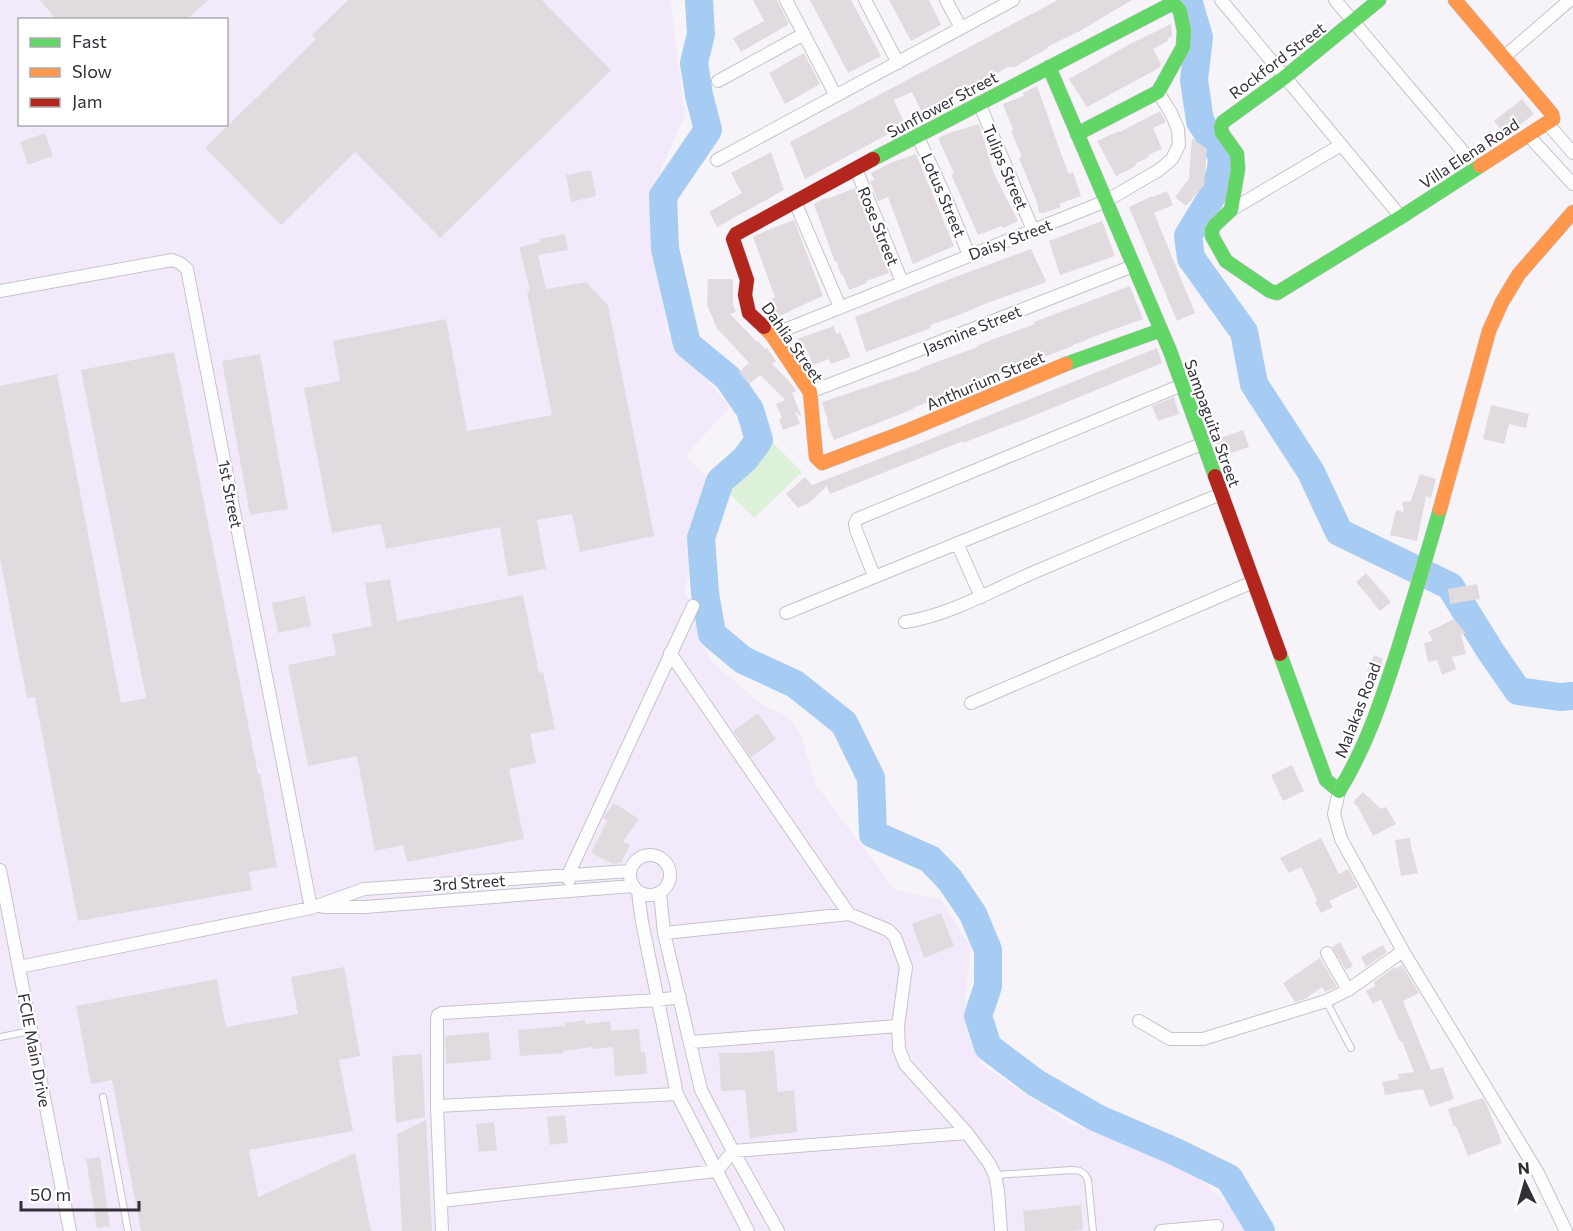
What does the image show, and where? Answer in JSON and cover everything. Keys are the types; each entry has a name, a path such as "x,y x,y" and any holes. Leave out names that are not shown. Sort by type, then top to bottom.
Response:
{"street":[{"path":"786,0 836,96"},
{"path":"865,0 898,63"},
{"path":"946,0 961,28"},
{"path":"717,160 1013,0"},
{"path":"1221,0 1401,217"},
{"path":"1335,0 1477,168"},
{"name":"Rockford Street","path":"1231,210 1238,170 1237,154 1222,133 1223,122 1285,77 1379,0"},
{"path":"1455,0 1552,114 1553,119 1546,123 1573,153"},
{"path":"1504,57 1570,0"},
{"name":"Sunflower Street","path":"733,239 736,234 918,135 1171,4 1180,11 1184,47 1158,92"},
{"path":"718,81 804,34"},
{"name":"Sampaguita Street","path":"1048,67 1161,330 1326,780 1339,791"},
{"path":"1077,134 1158,92"},
{"name":"Daisy Street","path":"772,335 1106,201 1159,170 1172,159 1179,145 1178,129 1158,92"},
{"name":"Tulips Street","path":"979,103 1033,230"},
{"name":"Villa Elena Road","path":"1231,210 1215,225 1212,236 1226,261 1270,291 1277,293 1401,217 1546,123"},
{"name":"Lotus Street","path":"918,135 969,255"},
{"path":"1528,135 1573,184"},
{"path":"1231,210 1341,145"},
{"name":"Rose Street","path":"856,169 903,282"},
{"path":"795,202 840,307"},
{"name":"Malakas Road","path":"1566,1231 1538,1173 1403,951 1341,839 1334,814 1339,791 1350,775 1375,720 1416,591 1489,331 1502,302 1519,274 1573,212"},
{"name":"Dahlia Street","path":"733,239 747,280 745,295 749,312 772,335 810,392 816,457 822,463"},
{"name":"1st Street","path":"0,291 172,260 187,269 311,908"},
{"name":"Jasmine Street","path":"810,392 1133,266"},
{"name":"Anthurium Street","path":"822,463 909,430 1050,370 1161,330"},
{"path":"874,576 856,530 857,519 1182,385"},
{"path":"786,613 1204,443"},
{"path":"905,622 924,619 981,597 1221,494"},
{"path":"957,543 981,597"},
{"path":"971,703 1253,582"},
{"path":"569,890 568,875 693,606"},
{"path":"670,653 849,914"},
{"path":"636,889 645,895 654,895 665,890 669,884 671,872 660,856 647,855 639,858 633,863 630,879 636,889 677,1094 748,1231"},
{"name":"FCIE Main Drive","path":"0,870 70,1231"},
{"name":"3rd Street","path":"19,967 311,908 364,890 630,871"},
{"name":"3rd Street","path":"311,908 365,908 569,890 636,889"},
{"path":"660,893 664,933 702,1090 778,1231"},
{"path":"664,933 849,914 888,930 895,937 906,967 898,1026 899,1049 905,1064 968,1133 989,1164 995,1175 998,1191 1001,1231"},
{"path":"1139,1021 1170,1039 1203,1039 1326,1001 1348,990 1403,951"},
{"path":"1327,953 1348,990"},
{"path":"442,1231 437,1106 438,1015 442,1012 680,997"},
{"path":"691,1042 898,1026"},
{"path":"437,1106 677,1094"},
{"path":"441,1201 717,1171 733,1151 968,1133"},
{"path":"1161,1231 1217,1226"}],"lane":[{"path":"1326,1001 1351,1048"},
{"path":"0,1037 31,1031"},
{"path":"104,1097 128,1231"},
{"path":"995,1175 1072,1170 1082,1172 1088,1180 1093,1231"}],"shaded area":[{"path":"0,0 670,0 685,115 650,195 667,333 730,407 686,455 712,483 693,537 685,595 698,604 697,626 700,642 712,662 762,705 788,716 800,733 816,785 895,890 941,899 971,947 965,1028 981,1064 1070,1124 1130,1142 1194,1174 1232,1208 1246,1231 0,1231"}],"green space":[{"path":"773,443 802,472 754,518 725,489"}],"building":[{"path":"40,0 208,0 188,18 55,18"},
{"path":"348,0 542,0 611,70 440,238 355,152 281,225 205,148 316,39 312,35"},
{"path":"753,0 777,0 789,24 741,52 733,38 764,21"},
{"path":"810,0 851,0 881,56 848,73"},
{"path":"889,0 929,0 941,25 911,41"},
{"path":"1058,0 1132,0 1013,68 1009,66 922,113 912,92 894,100 905,125 805,179 790,142"},
{"path":"1171,24 1172,36 1167,39 1168,41 1153,49 1161,64 1159,68 1087,107 1069,79 1130,44"},
{"path":"804,53 820,84 785,104 769,73"},
{"path":"1037,86 1069,174 1073,172 1081,196 1059,204 1061,207 1044,213 1039,213 1003,104 1024,96 1023,93"},
{"path":"1522,99 1534,114 1506,136 1494,121"},
{"path":"1160,111 1166,122 1153,128 1162,149 1148,155 1149,157 1135,164 1136,166 1116,176 1097,141"},
{"path":"979,124 994,174 1018,221 978,235 938,138"},
{"path":"45,133 53,156 28,165 20,142"},
{"path":"1192,138 1207,149 1204,185 1186,206 1175,197 1189,179"},
{"path":"771,152 784,190 717,227 709,212 742,193 731,173"},
{"path":"916,154 954,246 913,264 888,197 878,201 870,181 874,180 871,173 890,163"},
{"path":"591,170 596,196 571,202 566,175"},
{"path":"855,188 889,273 849,290 835,262 814,204"},
{"path":"1167,191 1173,205 1154,213 1195,313 1177,321 1129,207"},
{"path":"794,220 823,296 776,318 768,301 775,297 753,237"},
{"path":"1102,221 1115,256 1060,275 1049,241"},
{"path":"565,234 568,250 538,255 546,289 586,282 608,305 654,536 580,552 572,514 537,520 546,569 508,576 500,527 386,549 381,524 332,533 304,388 340,381 333,341 446,319 467,431 552,415 527,292 530,291 519,247 540,242 539,239"},
{"path":"1031,249 1046,281 1044,283 930,325 931,328 866,352 855,317"},
{"path":"708,279 733,279 733,305 736,312 730,314 757,342 765,349 767,348 776,361 772,364 796,391 792,393 801,415 801,417 795,411 800,424 783,430 779,419 782,418 776,404 785,400 760,375 749,384 739,372 749,363 717,328 707,305"},
{"path":"1130,286 1143,319 834,440 822,402 921,369 1035,324 1034,322"},
{"path":"834,326 836,334 840,332 851,357 831,364 829,359 813,365 808,352 802,354 797,339"},
{"path":"1157,348 1162,363 1033,416 830,494 827,486 810,502 798,508 786,494 805,477 812,485"},
{"path":"174,352 277,867 249,872 252,890 78,921 35,697 27,698 0,558 0,386 57,374 121,703 146,698 81,370"},
{"path":"260,354 288,509 250,515 222,361"},
{"path":"1174,397 1179,414 1158,421 1152,406"},
{"path":"1491,405 1529,414 1526,428 1509,424 1504,444 1483,439"},
{"path":"1243,430 1249,447 1220,457 1214,440"},
{"path":"1420,474 1436,479 1431,498 1426,496 1417,541 1390,535 1396,510 1404,512 1402,502 1411,501"},
{"path":"1366,573 1391,602 1380,611 1356,582"},
{"path":"390,579 397,621 523,595 539,673 543,672 555,729 530,734 536,763 509,769 524,839 407,862 403,845 375,851 357,756 308,766 288,665 336,655 332,634 372,626 365,583"},
{"path":"1477,584 1480,599 1450,604 1448,589"},
{"path":"305,596 311,626 278,633 272,603"},
{"path":"1454,619 1466,633 1461,634 1466,654 1452,657 1456,669 1442,675 1437,660 1428,662 1424,643 1433,641 1428,632"},
{"path":"1374,655 1383,659 1377,676 1367,672"},
{"path":"758,713 776,739 751,757 733,731"},
{"path":"1292,765 1304,791 1283,801 1271,775"},
{"path":"1363,792 1381,809 1386,807 1396,824 1373,836 1353,802"},
{"path":"614,803 639,819 623,842 630,845 621,863 613,864 591,853 607,821 603,818"},
{"path":"1321,838 1339,874 1348,869 1358,887 1329,901 1333,907 1321,913 1301,867 1289,873 1280,858"},
{"path":"1410,838 1418,873 1401,876 1395,840"},
{"path":"941,913 954,946 924,958 912,924"},
{"path":"1340,942 1353,966 1346,970 1332,947"},
{"path":"1383,945 1387,952 1366,967 1361,957"},
{"path":"1320,958 1337,987 1325,992 1322,987 1305,999 1295,1002 1283,983"},
{"path":"1402,965 1419,993 1403,1001 1431,1070 1443,1067 1454,1099 1430,1107 1423,1089 1385,1095 1382,1082 1399,1079 1398,1074 1414,1072 1402,1041 1400,1042 1381,999 1373,1004 1366,991 1375,986 1374,982 1395,967 1395,969"},
{"path":"344,967 360,1056 339,1060 353,1131 249,1150 258,1197 355,1153 371,1231 141,1231 112,1080 91,1084 76,1006 217,979 226,1027 298,1014 291,977"},
{"path":"585,1020 585,1024 610,1021 611,1031 639,1029 641,1052 645,1052 647,1074 615,1076 613,1047 592,1049 592,1047 563,1051 563,1053 520,1056 518,1030 566,1026 565,1023"},
{"path":"489,1032 491,1060 446,1064 445,1036"},
{"path":"774,1050 778,1092 794,1090 797,1132 750,1138 745,1090 721,1091 719,1053"},
{"path":"422,1054 425,1117 396,1123 392,1056"},
{"path":"1483,1098 1502,1143 1468,1156 1448,1109"},
{"path":"565,1115 568,1143 550,1145 547,1117"},
{"path":"426,1120 432,1231 402,1231 397,1134"},
{"path":"494,1122 497,1150 479,1152 476,1124"},
{"path":"100,1157 110,1226 97,1228 86,1159"},
{"path":"1081,1205 1083,1230 1025,1231 1023,1211"}],"waterway":[{"path":"699,0 701,34 694,63 708,130 663,196 665,249 687,344 728,378 750,410 759,440 745,459 720,481 701,538 705,593 712,634 743,660 795,684 844,723 871,778 873,834 930,859 950,880 973,914 988,950 988,986 978,1016 988,1047 1036,1083 1097,1118 1229,1178 1261,1231"},
{"path":"1188,0 1199,37 1194,80 1200,121 1222,156 1214,193 1188,236 1191,258 1244,332 1254,384 1311,472 1339,532 1450,586 1518,691 1560,697 1573,696"}],"traffic: fast":[{"path":"1379,0 1285,77 1223,122 1222,133 1237,154 1238,169 1231,210 1212,230 1212,236 1226,261 1270,291 1277,293 1480,166"},
{"path":"873,159 1171,4 1176,6 1180,11 1184,31 1183,47 1158,92 1077,134"},
{"path":"1049,67 1170,351 1215,476"},
{"path":"1066,364 1161,330"},
{"path":"1280,654 1326,780 1339,791 1366,739 1380,702 1440,509"}],"traffic: slow":[{"path":"1455,0 1552,114 1553,119 1480,166"},
{"path":"1440,509 1489,331 1502,302 1519,274 1573,212"},
{"path":"764,327 772,335 810,392 816,457 822,463 909,430 1066,364"}],"traffic: jam":[{"path":"764,327 749,313 745,295 747,280 733,239 736,234 873,159"},
{"path":"1215,476 1280,654"}]}
